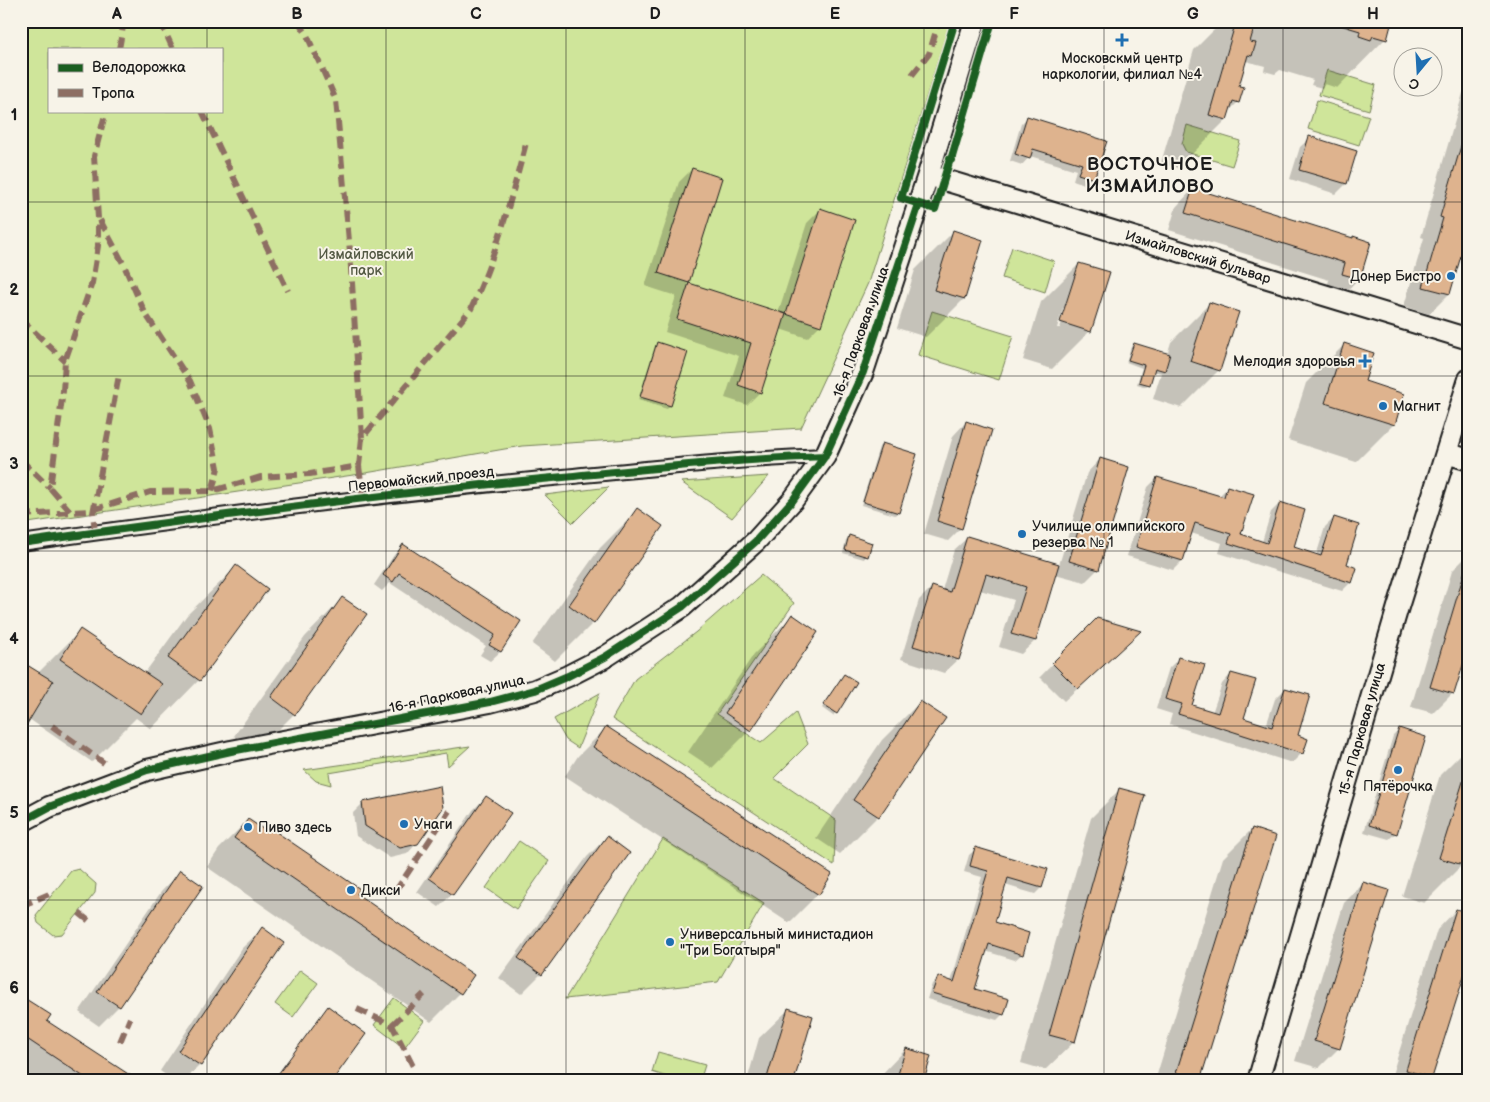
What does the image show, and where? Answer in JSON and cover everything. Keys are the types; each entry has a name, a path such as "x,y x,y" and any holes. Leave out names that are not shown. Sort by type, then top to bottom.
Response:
{"main road":[{"name":"16-я Парковая улица","path":"21,822 49,807 147,770 231,751 490,702 535,690 605,657 682,607 756,540 793,500 824,456 863,372 928,175 975,21"},
{"name":"Измайловский бульвар","path":"928,175 1469,339"},
{"name":"15-я Парковая улица","path":"1258,1081 1398,606 1469,378"},
{"path":"1446,453 1469,460"}],"street":[{"name":"Первомайский проезд","path":"21,542 363,497 640,470 824,456"}],"green space":[{"name":"Измайловский парк","path":"21,21 950,21 868,283 801,428 522,446 360,474 21,524"},
{"path":"1327,70 1376,85 1369,110 1319,95"},
{"path":"1317,100 1369,116 1359,145 1308,129"},
{"path":"1187,125 1240,141 1232,166 1186,152 1182,144"},
{"path":"1012,247 1054,261 1045,292 1002,278"},
{"path":"932,311 1013,336 999,380 918,355"},
{"path":"769,476 732,518 681,482"},
{"path":"609,487 573,523 545,495"},
{"path":"761,575 794,603 717,714 761,743 796,713 808,744 774,778 836,820 834,865 612,719 635,679 696,632"},
{"path":"600,693 578,748 566,740 554,719"},
{"path":"470,746 448,766 446,753 329,773 331,785 316,781 304,770"},
{"name":"Универсальный министадион \"Три Богатыря\"","path":"663,839 764,903 718,982 565,999"},
{"path":"519,841 549,861 516,909 486,888"},
{"path":"79,869 96,884 95,893 62,934 53,935 38,923 36,915 71,871"},
{"path":"300,970 318,983 293,1017 275,1004"},
{"path":"394,998 424,1021 404,1048 374,1025"},
{"path":"658,1052 705,1065 700,1081 680,1081 652,1072"}],"building":[{"path":"1236,21 1256,21 1250,42 1256,43 1252,56 1248,55 1239,86 1244,87 1239,103 1233,101 1227,120 1209,115"},
{"path":"1337,21 1392,21 1387,40 1373,36 1371,40 1359,36 1360,31 1337,24"},
{"path":"1027,116 1107,141 1094,179 1078,174 1082,164 1033,149 1030,159 1015,154"},
{"path":"1466,129 1469,129 1469,212 1465,225 1469,226 1469,228 1450,294 1423,287 1443,218 1440,217"},
{"path":"1309,136 1357,151 1347,184 1299,170"},
{"path":"692,168 722,178 689,283 658,273"},
{"path":"1193,188 1371,242 1360,279 1342,274 1345,263 1185,213"},
{"path":"820,208 855,220 821,326 786,314"},
{"path":"953,230 983,240 965,299 934,290"},
{"path":"1079,263 1110,272 1091,332 1060,322"},
{"path":"689,283 786,314 761,393 738,385 751,343 677,319"},
{"path":"1209,302 1239,312 1220,371 1190,361"},
{"path":"657,342 688,352 671,406 640,397"},
{"path":"1134,343 1170,354 1165,371 1155,368 1150,385 1139,382 1144,365 1128,360"},
{"path":"1344,343 1374,353 1365,381 1404,394 1395,425 1325,403"},
{"path":"966,421 992,430 962,529 937,521"},
{"path":"882,443 917,454 899,513 863,502"},
{"path":"1100,458 1129,467 1099,570 1069,561"},
{"path":"1157,477 1224,497 1227,486 1254,494 1241,534 1267,543 1280,502 1305,510 1294,547 1321,556 1334,517 1359,525 1347,564 1357,568 1352,583 1228,543 1231,534 1195,523 1183,561 1136,547"},
{"path":"637,508 663,526 594,624 569,605"},
{"path":"849,535 872,543 868,557 845,550"},
{"path":"967,536 1059,564 1036,641 1011,634 1026,587 986,574 959,660 913,646 932,586 950,592"},
{"path":"403,544 521,621 501,652 489,645 495,635 399,573 393,582 383,575"},
{"path":"236,565 268,589 200,681 168,658"},
{"path":"1466,567 1469,568 1469,646 1454,694 1430,687"},
{"path":"342,597 367,614 295,715 271,697"},
{"path":"792,614 818,632 751,731 725,713"},
{"path":"1097,618 1141,631 1078,689 1052,663"},
{"path":"80,629 162,684 141,714 60,659"},
{"path":"1178,657 1205,665 1192,705 1218,713 1231,673 1256,680 1244,718 1272,727 1285,688 1310,695 1298,735 1308,739 1303,754 1178,714 1182,704 1165,699"},
{"path":"27,665 53,681 21,734 21,674"},
{"path":"844,674 857,682 837,714 823,705"},
{"path":"920,701 946,718 879,817 853,800"},
{"path":"606,726 832,874 819,895 593,747"},
{"path":"1399,728 1426,737 1397,834 1369,825"},
{"path":"1466,772 1469,772 1469,846 1463,865 1439,858"},
{"path":"440,786 443,808 418,844 400,848 365,826 362,802"},
{"path":"1119,788 1145,795 1075,1042 1049,1035"},
{"path":"486,796 511,813 453,895 429,878"},
{"path":"248,819 266,831 269,827 360,889 357,894 474,975 461,994 234,838"},
{"path":"1252,828 1276,836 1200,1081 1176,1073"},
{"path":"607,836 630,853 542,975 518,958"},
{"path":"975,847 1048,869 1042,888 1008,878 995,922 1029,933 1023,955 989,944 975,989 1009,999 1004,1015 932,993 938,976 954,982 988,871 970,866"},
{"path":"180,870 203,886 120,1007 97,992"},
{"path":"1363,882 1389,890 1340,1049 1314,1041"},
{"path":"1456,909 1469,913 1469,960 1432,1078 1406,1070"},
{"path":"262,927 284,943 201,1066 178,1051"},
{"path":"21,996 51,1015 47,1021 139,1081 90,1081 21,1035"},
{"path":"328,1006 366,1034 332,1081 273,1081"},
{"path":"788,1008 813,1016 794,1081 766,1081"},
{"path":"906,1048 931,1056 924,1081 896,1081"}],"marked path":[{"path":"21,27 29,21"},
{"path":"119,48 124,21"},
{"path":"160,21 173,48"},
{"path":"298,21 306,33 336,100 350,252 362,438"},
{"path":"912,75 929,54 939,21"},
{"path":"70,511 50,488 63,391 65,361 92,283 98,246 94,156 106,112"},
{"path":"202,112 288,291"},
{"path":"21,515 89,511 150,492 212,491 261,477 310,474 359,466 362,438 471,309 480,289 509,206 526,143"},
{"path":"100,220 123,263 145,313 190,381 210,429 218,468 212,491"},
{"path":"21,319 65,361"},
{"path":"95,532 93,513 119,375"},
{"path":"21,460 50,488"},
{"path":"359,466 363,497"},
{"path":"52,726 104,763"},
{"path":"395,892 449,811"},
{"path":"21,906 54,892"},
{"path":"79,913 89,921"},
{"path":"392,1025 424,994"},
{"path":"357,1009 392,1025 414,1068"},
{"path":"120,1042 130,1018"}],"cycle path":[{"path":"955,21 901,198 935,209 992,21"},
{"path":"21,822 49,807 147,770 231,751 490,702 535,690 605,657 682,607 756,541 793,500 825,456 863,372 919,204"},
{"path":"21,543 435,490 699,464 825,456"}],"place":[{"name":"Московскмй центр наркологии, филиал №4","path":"1122,40"},
{"name":"Донер Бистро","path":"1451,276"},
{"name":"Мелодия здоровья","path":"1365,361"},
{"name":"Магнит","path":"1383,406"},
{"name":"Училище олимпийского резерва № 1","path":"1022,534"},
{"name":"Пятёрочка","path":"1398,770"},
{"name":"Унаги","path":"404,824"},
{"name":"Пиво здесь","path":"248,827"},
{"name":"Дикси","path":"351,890"},
{"name":"Универсальный министадион \"Три Богатыря\"","path":"670,942"}],"district":[{"name":"ВОСТОЧНОЕ ИЗМАЙЛОВО","path":"1150,175"}]}
